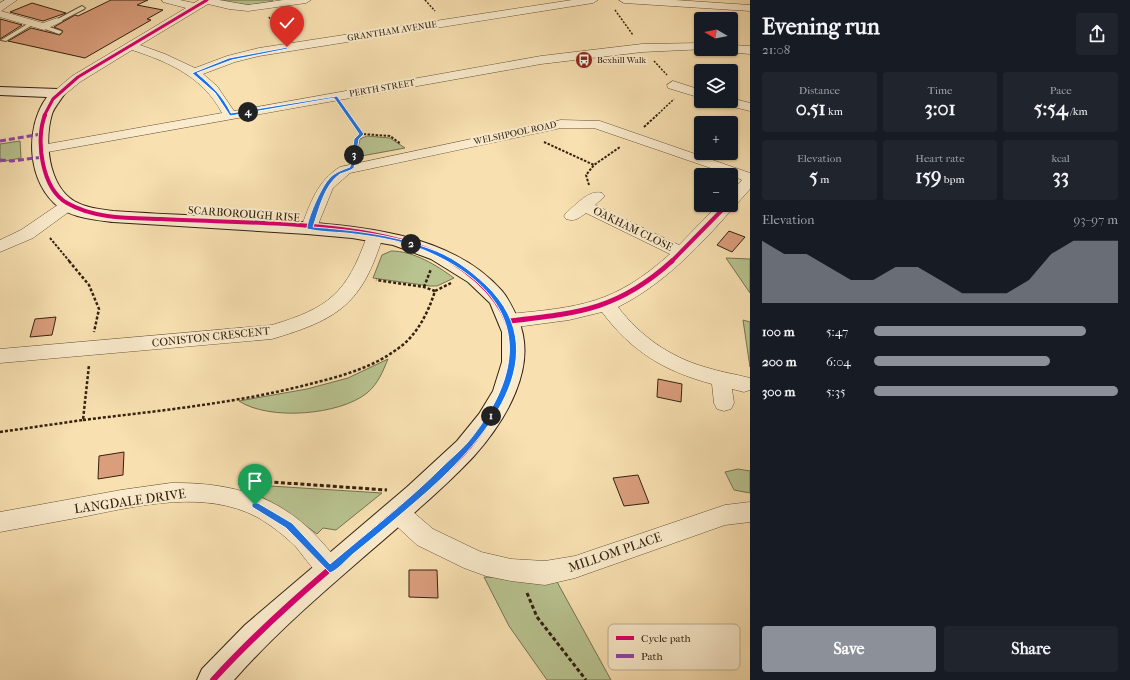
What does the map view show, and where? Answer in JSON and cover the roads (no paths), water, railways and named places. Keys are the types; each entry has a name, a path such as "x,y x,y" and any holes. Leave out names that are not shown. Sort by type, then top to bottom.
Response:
{"street":[{"path":"0,8 12,0"},
{"path":"167,0 195,7"},
{"path":"0,91 58,93 72,82 207,0 240,7 262,6 306,0"},
{"path":"523,0 533,9"},
{"name":"GRANTHAM AVENUE","path":"194,73 231,59 287,47 593,0"},
{"path":"624,0 750,8"},
{"path":"0,14 44,27 58,26"},
{"path":"130,46 174,62 194,73 217,92 223,100 230,115"},
{"name":"PERTH STREET","path":"42,149 541,60 642,48 694,47"},
{"path":"738,49 750,50"},
{"path":"677,91 694,93"},
{"name":"SCARBOROUGH RISE","path":"58,93 48,106 43,117 40,134 45,176 54,194 68,205 93,213 123,217 309,228 376,236 427,249 469,273 498,300 509,321 514,349 509,378 502,397 491,417 474,441 421,492 270,621 235,655 213,680"},
{"path":"738,104 750,107"},
{"name":"WELSHPOOL ROAD","path":"309,228 318,202 330,181 339,173 352,168 561,124 595,124 750,179"},
{"path":"738,192 750,179"},
{"name":"OAKHAM CLOSE","path":"572,216 591,201 680,252"},
{"path":"0,247 33,230 68,205"},
{"path":"509,321 588,310 640,289 720,212"},
{"name":"CONISTON CRESCENT","path":"0,356 272,332 317,317 339,302 360,278 376,236"},
{"path":"606,304 628,333 655,355 683,368 721,380 744,384"},
{"path":"721,380 724,403"},
{"name":"LANGDALE DRIVE","path":"0,522 171,492 201,492 218,494 255,505 289,525 330,569"},
{"name":"MILLOM PLACE","path":"397,512 425,537 444,548 486,565 520,571 545,572 575,567 725,514 750,512"}],"lane":[{"path":"58,26 82,8"},
{"path":"4,40 31,24"}],"place":[{"name":"Bexhill Walk","path":"584,60"}]}
